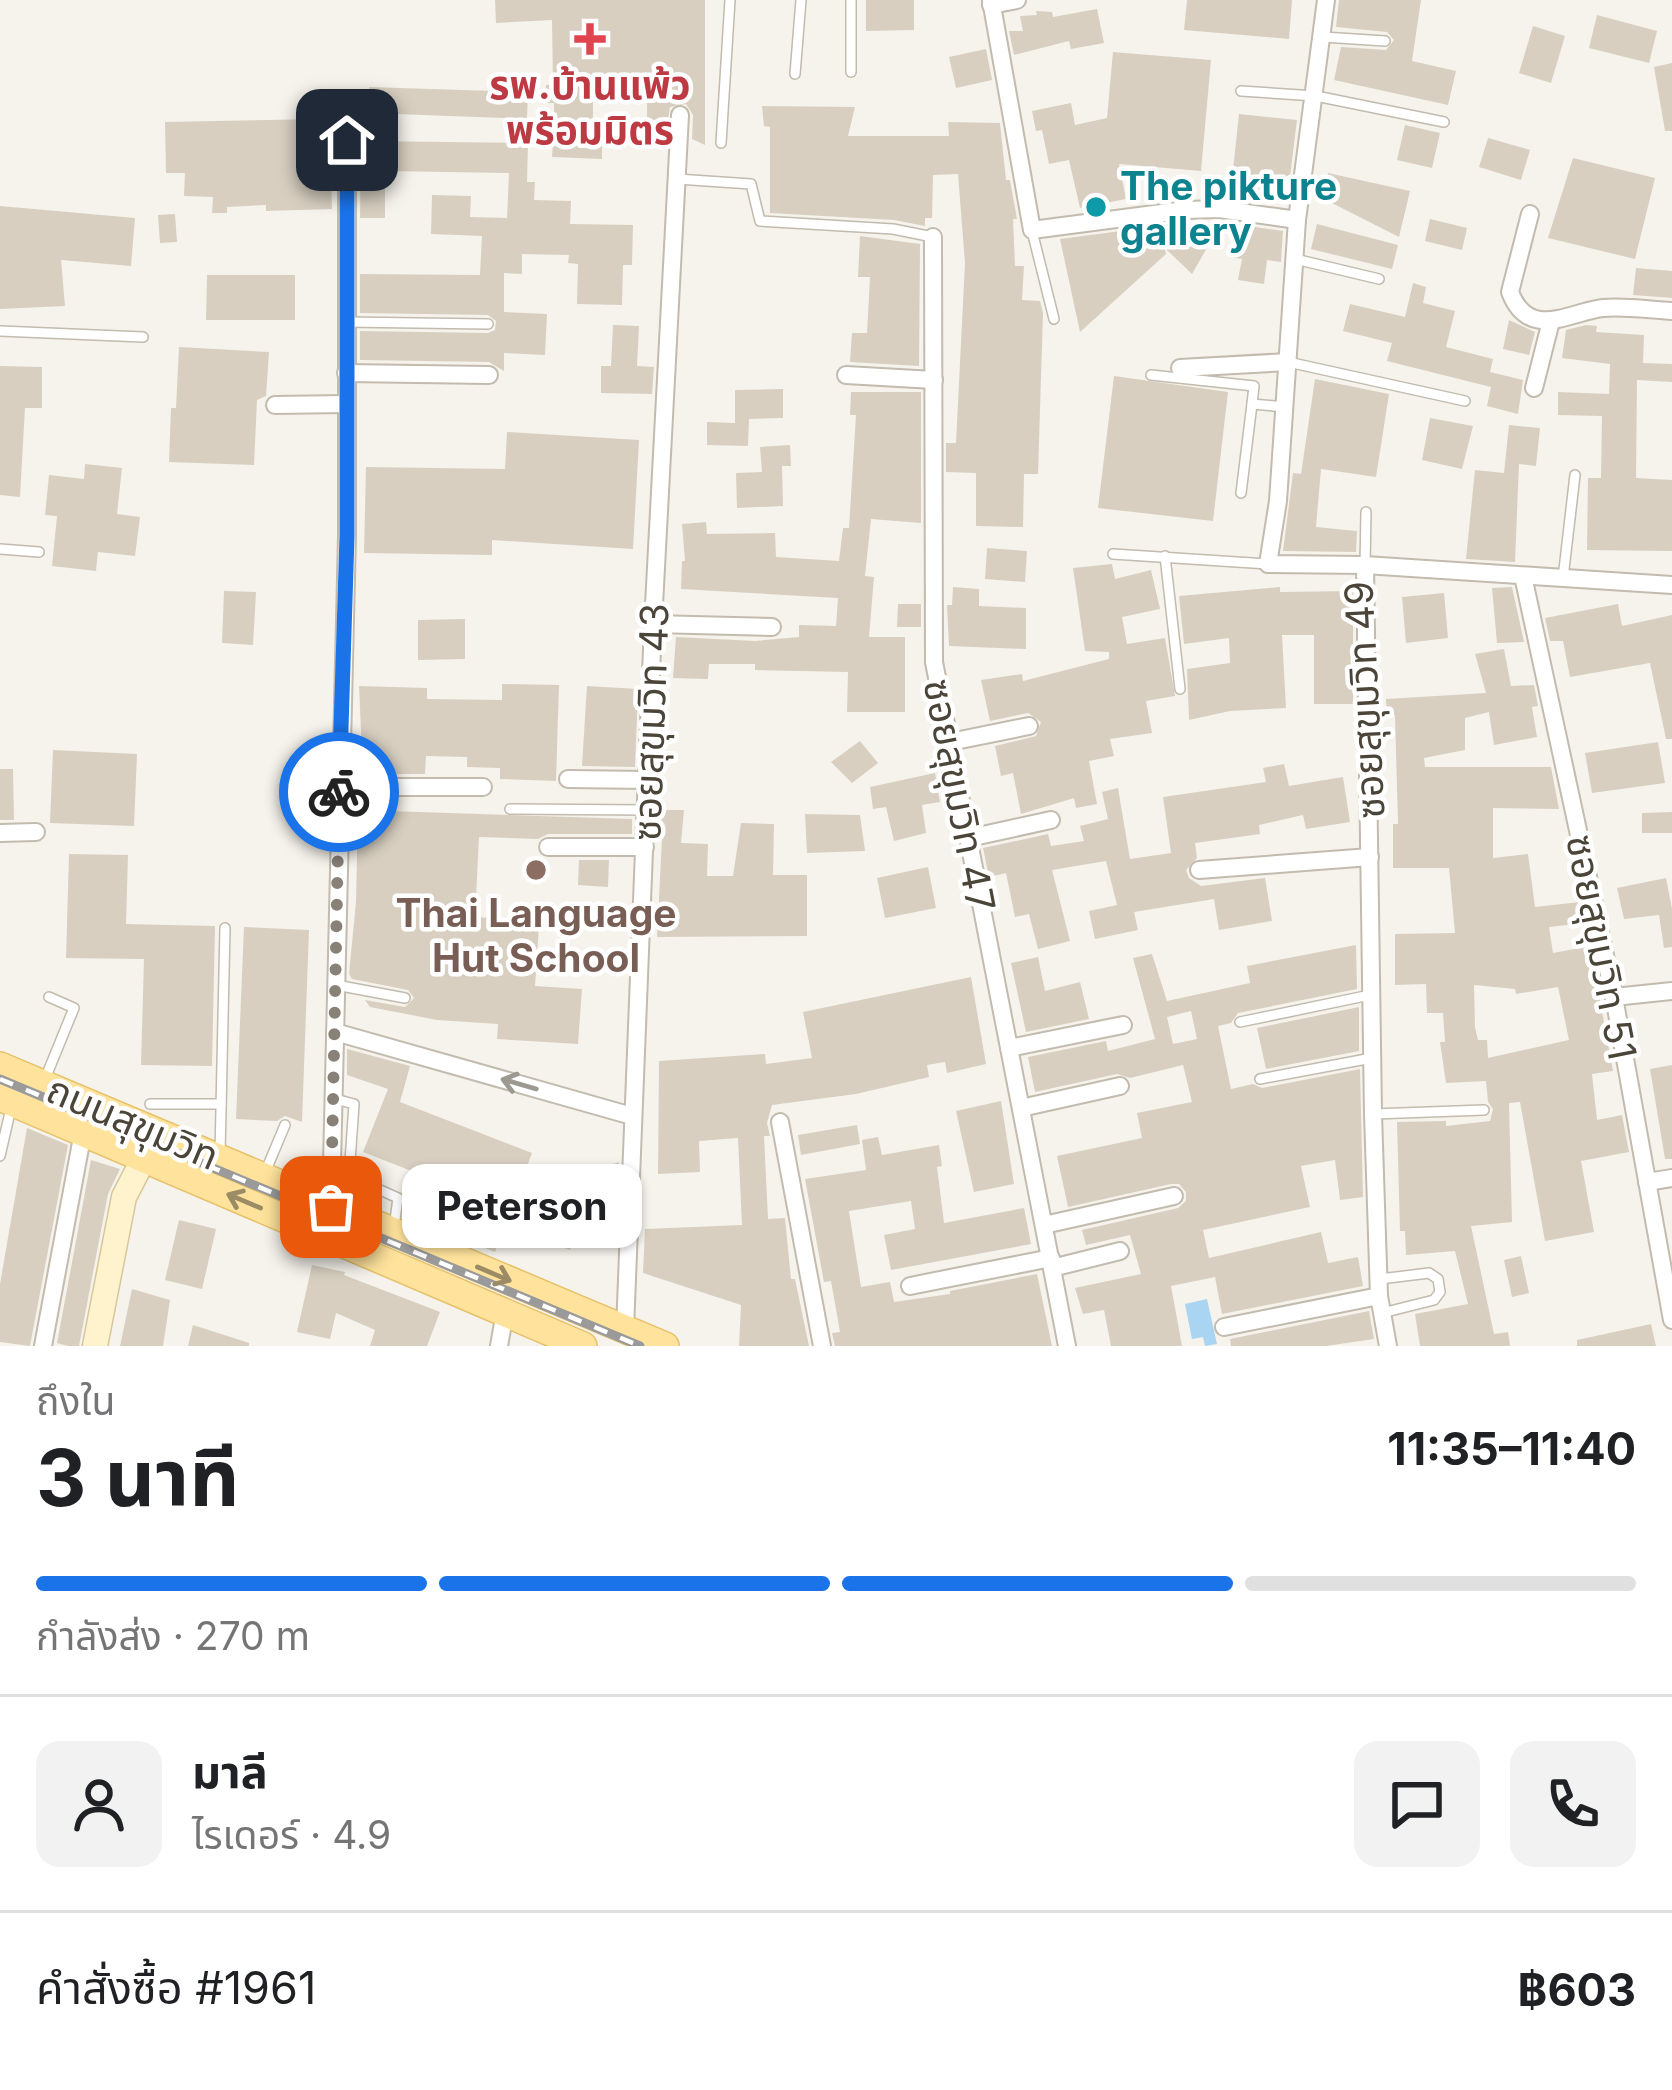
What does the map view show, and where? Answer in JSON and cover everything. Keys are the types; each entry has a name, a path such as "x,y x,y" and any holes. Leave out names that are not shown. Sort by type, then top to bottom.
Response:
{"main road":[{"name":"ถนนสุขุมวิท","path":"0,1066 152,1117 219,1159 393,1232 620,1338 665,1346"},
{"name":"ถนนสุขุมวิท","path":"6,1100 583,1346"},
{"path":"144,1158 152,1117"}],"street":[{"path":"1016,0 991,2 1031,230 1185,210 1219,209 1297,220"},
{"path":"1268,564 1278,501 1297,220 1326,0"},
{"path":"331,1207 347,536 347,100"},
{"name":"ซอยสุขุมวิท 43","path":"620,1338 680,115"},
{"path":"1530,214 1510,292 1522,310 1551,321 1606,308 1672,311"},
{"name":"ซอยสุขุมวิท 47","path":"933,237 934,662 1067,1346"},
{"path":"1534,388 1551,321"},
{"path":"1180,368 1288,362"},
{"path":"346,374 489,375"},
{"path":"845,375 934,380"},
{"path":"275,405 346,404"},
{"name":"ซอยสุขุมวิท 49","path":"1268,564 1365,565 1373,1114 1380,1296 1388,1346"},
{"path":"1365,565 1672,585"},
{"name":"ซอยสุขุมวิท 51","path":"1522,577 1614,998 1672,1320"},
{"path":"653,624 772,627"},
{"path":"950,742 1029,726"},
{"path":"568,779 648,780"},
{"path":"339,787 483,787"},
{"path":"969,838 1051,820"},
{"path":"0,832 36,832"},
{"path":"548,847 645,847"},
{"path":"1199,870 1370,857"},
{"path":"1614,998 1672,991"},
{"path":"1010,1048 1123,1025"},
{"path":"335,1032 632,1116"},
{"path":"1021,1108 1120,1086"},
{"path":"780,1122 822,1346"},
{"path":"43,1346 82,1132"},
{"path":"95,1346 124,1197 144,1158"},
{"path":"1647,1182 1672,1178"},
{"path":"1044,1226 1174,1196"},
{"path":"910,1286 1120,1251"},
{"path":"1224,1328 1380,1296"},
{"path":"499,1346 505,1312"}],"lane":[{"path":"721,143 730,0"},
{"path":"795,74 801,0"},
{"path":"851,0 851,72"},
{"path":"1323,37 1385,41"},
{"path":"1241,92 1316,95 1444,122"},
{"path":"677,179 751,184 760,221 893,229 933,237"},
{"path":"1031,230 1054,319"},
{"path":"1294,259 1379,280"},
{"path":"346,322 488,324"},
{"path":"0,331 142,337"},
{"path":"1288,362 1465,401"},
{"path":"1151,375 1268,388"},
{"path":"1241,493 1254,386"},
{"path":"1252,404 1285,406"},
{"path":"1563,578 1575,476"},
{"path":"1365,565 1366,512"},
{"path":"0,549 39,552"},
{"path":"1113,554 1268,564"},
{"path":"1165,556 1180,689"},
{"path":"510,809 646,811"},
{"path":"219,1159 225,928"},
{"path":"336,985 405,998"},
{"path":"1240,1022 1373,994"},
{"path":"43,1084 74,1008 49,997"},
{"path":"1259,1079 1372,1058"},
{"path":"333,1099 353,1104 349,1176 399,1200 393,1232"},
{"path":"0,1156 6,1100"},
{"path":"152,1117 221,1104"},
{"path":"1373,1114 1484,1110"},
{"path":"263,1178 285,1125"},
{"path":"1429,1273 1438,1279 1440,1292 1434,1300 1380,1296 1429,1273"}],"water":[{"path":"1207,1299 1217,1344 1205,1346 1203,1337 1192,1339 1185,1304"}],"building":[{"path":"495,0 705,0 705,145 692,139 693,115 686,104 670,107 667,126 647,117 647,77 593,77 593,121 554,119 554,103 545,103 546,85 553,85 552,20 496,23"},
{"path":"866,0 914,0 914,30 866,31"},
{"path":"1187,0 1292,0 1289,39 1184,30"},
{"path":"1339,0 1421,0 1412,61 1456,71 1448,105 1334,80 1341,47 1386,50 1394,40 1387,32 1336,27"},
{"path":"1097,9 1104,43 1071,49 1069,41 1014,55 1009,31 1023,31 1020,16 1037,15 1036,11 1052,12 1053,17"},
{"path":"1597,15 1657,31 1649,63 1589,48"},
{"path":"1533,26 1565,36 1551,83 1519,73"},
{"path":"986,49 992,80 956,88 949,57"},
{"path":"1113,52 1211,60 1201,171 1119,164 1126,199 1080,208 1069,160 1049,164 1042,130 1036,131 1032,111 1071,103 1075,125 1107,118"},
{"path":"1672,63 1672,131 1665,131 1654,67"},
{"path":"369,87 528,92 527,119 368,113"},
{"path":"762,106 855,107 848,136 949,136 948,122 1000,123 1006,180 1010,180 1017,219 1013,219 1015,266 1024,266 1022,300 1040,301 1043,313 1038,474 1024,474 1023,527 976,526 976,473 946,472 946,443 956,443 965,263 958,174 933,175 932,218 925,218 925,226 770,213 770,127 764,126"},
{"path":"1239,114 1297,120 1287,201 1239,196 1240,190 1230,198"},
{"path":"317,119 318,176 331,176 332,209 266,211 266,205 227,207 227,213 212,213 213,197 184,196 185,173 166,173 165,122"},
{"path":"1405,125 1440,133 1432,168 1397,160"},
{"path":"1488,138 1530,150 1521,180 1479,167"},
{"path":"361,141 528,143 527,182 535,182 534,200 571,201 570,224 633,225 632,265 623,265 622,305 577,304 578,264 568,263 569,255 522,254 522,274 504,273 504,312 547,314 545,355 504,353 504,371 489,362 360,360 360,331 495,330 496,321 488,315 360,313 360,274 480,275 482,236 431,234 432,195 471,196 470,217 507,218 509,173 385,171 385,218 360,218"},
{"path":"553,143 602,143 602,159 552,157"},
{"path":"1573,158 1655,178 1635,259 1548,238"},
{"path":"1328,173 1410,191 1399,237 1322,198"},
{"path":"0,206 135,218 131,266 61,260 65,306 0,309"},
{"path":"175,214 177,242 160,243 158,215"},
{"path":"1430,219 1467,228 1462,250 1425,241"},
{"path":"1181,223 1220,225 1192,274 1167,250"},
{"path":"1235,224 1283,231 1281,262 1267,260 1264,284 1238,280 1242,259 1231,257"},
{"path":"1317,224 1398,245 1392,269 1311,249"},
{"path":"1159,226 1166,254 1080,332 1060,239"},
{"path":"860,236 920,244 919,366 850,362 852,333 867,333 870,277 858,277"},
{"path":"1636,268 1672,271 1672,298 1633,295"},
{"path":"207,275 295,275 295,320 206,320"},
{"path":"1413,283 1426,287 1423,303 1455,311 1446,347 1493,359 1490,372 1523,380 1518,414 1487,406 1491,387 1387,361 1392,343 1343,331 1350,304 1405,317"},
{"path":"1509,320 1535,332 1529,355 1503,349"},
{"path":"613,325 639,326 637,366 654,367 652,394 601,393 601,366 611,366"},
{"path":"1597,326 1596,332 1644,335 1643,363 1672,364 1672,382 1637,380 1636,478 1672,480 1672,551 1587,550 1588,478 1601,478 1602,416 1558,415 1558,392 1609,394 1610,364 1562,358 1566,330"},
{"path":"179,347 269,352 266,396 257,400 254,465 169,462"},
{"path":"0,366 42,367 42,408 25,408 20,497 0,495"},
{"path":"1114,376 1228,392 1213,521 1098,508"},
{"path":"1315,379 1389,394 1376,477 1321,469 1316,527 1357,531 1356,552 1283,551 1293,473 1301,474"},
{"path":"783,389 783,418 749,419 748,446 707,445 707,422 735,423 735,390"},
{"path":"851,392 921,392 921,523 871,519 865,576 874,577 869,637 905,637 905,712 847,712 848,672 709,664 708,679 673,678 676,637 755,641 799,637 799,625 836,626 838,598 681,589 682,524 706,522 707,534 775,533 776,557 839,561 843,528 849,528 856,415 850,415"},
{"path":"1430,418 1473,426 1462,469 1422,460"},
{"path":"1509,425 1540,428 1536,466 1519,464 1515,562 1466,559 1475,470 1504,473"},
{"path":"507,432 639,440 633,549 492,540 492,555 364,553 366,467 505,469"},
{"path":"790,445 791,466 782,466 783,506 737,508 736,473 762,472 760,447"},
{"path":"85,464 122,468 117,514 140,517 135,556 98,552 96,571 52,566 57,516 45,515 49,475 84,479"},
{"path":"987,548 1027,551 1025,582 985,579"},
{"path":"1112,564 1115,579 1151,570 1160,609 1122,617 1127,644 1165,638 1175,696 1146,701 1152,733 1110,739 1114,756 1089,761 1097,804 1076,808 1074,798 1021,814 1013,773 1001,776 995,746 1036,736 1041,722 1028,713 990,721 981,680 1022,674 1023,681 1109,659 1109,652 1085,651 1073,568"},
{"path":"953,587 979,589 979,606 1026,608 1026,649 949,646 947,605 952,605"},
{"path":"1280,587 1280,592 1353,591 1353,704 1314,704 1314,635 1282,635 1286,708 1230,711 1189,720 1187,669 1230,663 1229,638 1184,644 1179,596"},
{"path":"1512,587 1524,642 1497,643 1492,588"},
{"path":"224,591 256,592 253,645 222,643"},
{"path":"1444,593 1448,638 1406,643 1402,597"},
{"path":"898,604 921,604 921,627 897,627"},
{"path":"1618,604 1622,626 1672,615 1672,739 1666,739 1650,663 1570,677 1563,641 1550,641 1545,618"},
{"path":"465,619 465,659 418,660 418,620"},
{"path":"1504,649 1511,686 1534,685 1537,737 1494,745 1489,712 1465,718 1465,750 1424,758 1425,767 1551,767 1559,809 1493,808 1493,858 1528,854 1535,907 1580,902 1585,923 1549,927 1553,953 1590,946 1613,1071 1592,1074 1597,1120 1622,1115 1629,1152 1581,1161 1594,1232 1545,1241 1520,1102 1509,1103 1512,1222 1471,1226 1494,1334 1508,1332 1510,1346 1420,1346 1415,1314 1468,1304 1455,1251 1406,1255 1405,1231 1400,1231 1397,1122 1446,1121 1446,1126 1490,1121 1493,1109 1486,1081 1446,1083 1440,1042 1445,1042 1443,1013 1427,1013 1426,984 1395,985 1395,934 1455,933 1449,868 1393,868 1393,824 1398,824 1395,715 1387,716 1386,699 1486,693 1475,654","holes":["1474,985 1515,989 1516,994 1558,987 1569,1040 1488,1058 1487,1040 1478,1040 1475,1027"]},
{"path":"502,684 559,685 556,781 500,779 500,768 467,767 467,757 426,756 425,774 363,774 359,686 427,688 427,699 502,700"},
{"path":"587,686 638,689 635,767 582,766"},
{"path":"860,741 878,763 852,783 831,762"},
{"path":"1658,742 1665,783 1592,793 1585,753"},
{"path":"53,750 137,754 134,826 50,823"},
{"path":"1284,764 1289,786 1343,777 1350,822 1306,829 1303,815 1259,825 1260,834 1195,843 1197,858 1186,870 1201,886 1265,878 1272,921 1219,930 1214,899 1134,912 1138,930 1095,939 1089,911 1117,905 1106,861 1052,870 1070,941 1038,949 1029,914 1015,917 1006,873 989,877 983,848 1048,834 1051,846 1084,841 1080,826 1108,819 1102,792 1118,788 1130,859 1171,853 1163,797 1266,782 1263,768"},
{"path":"0,769 13,769 14,820 0,820"},
{"path":"935,773 940,802 922,805 926,833 894,841 886,807 873,809 870,787"},
{"path":"358,810 632,819 632,834 479,837 475,917 491,918 490,923 539,926 535,986 582,989 578,1044 497,1039 498,1024 437,1020 370,1007 365,1000 405,1007 414,998 408,990 352,979 349,974"},
{"path":"663,810 684,810 681,843 708,844 707,876 733,876 741,823 774,824 773,875 807,875 807,936 657,937 662,839 657,839"},
{"path":"1672,812 1672,833 1642,833 1642,813"},
{"path":"805,814 860,815 865,851 807,853"},
{"path":"69,854 128,855 126,924 215,926 212,1066 141,1065 144,959 66,958"},
{"path":"579,860 609,860 608,887 578,885"},
{"path":"928,867 936,908 885,918 877,878"},
{"path":"1666,878 1672,947 1664,948 1659,915 1624,919 1617,888"},
{"path":"244,927 309,930 302,1122 285,1116 277,1121 236,1119"},
{"path":"1356,945 1357,989 1238,1013 1231,1023 1218,1026 1231,1089 1253,1084 1262,1088 1360,1069 1363,1197 1340,1200 1335,1160 1301,1166 1310,1207 1203,1230 1209,1258 1321,1232 1328,1263 1358,1257 1363,1286 1222,1314 1215,1277 1171,1286 1182,1346 1111,1346 1104,1310 1083,1314 1075,1288 1141,1274 1130,1235 1086,1245 1082,1230 1178,1208 1186,1201 1186,1192 1179,1184 1171,1184 1068,1207 1057,1156 1142,1138 1137,1113 1192,1102 1183,1065 1035,1092 1028,1057 1106,1041 1108,1051 1155,1039 1133,958 1152,954 1167,1001 1250,983 1247,966","holes":["1191,1011 1197,1039 1173,1044 1167,1017"]},
{"path":"1038,957 1045,991 1080,982 1089,1019 1026,1032 1011,963"},
{"path":"971,977 986,1064 947,1073 945,1062 927,1065 929,1077 856,1094 772,1105 767,1123 770,1136 764,1136 768,1219 785,1218 791,1279 795,1279 809,1346 739,1346 741,1305 643,1273 645,1229 742,1225 738,1138 699,1141 700,1172 658,1174 659,1061 765,1054 766,1064 812,1058 803,1012"},
{"path":"1359,1007 1359,1051 1266,1069 1257,1028"},
{"path":"347,1049 410,1066 400,1102 532,1153 515,1199 619,1162 617,1204 588,1206 570,1250 505,1225 495,1252 417,1220 432,1179 363,1152 388,1089 347,1075"},
{"path":"1672,1065 1672,1159 1665,1159 1650,1069"},
{"path":"1001,1101 1014,1184 974,1192 956,1111"},
{"path":"857,1125 860,1144 801,1155 798,1135"},
{"path":"27,1128 68,1145 30,1346 0,1342 0,1284"},
{"path":"878,1137 882,1155 939,1145 944,1223 1024,1208 1031,1244 891,1270 884,1235 915,1229 911,1201 849,1211 861,1287 890,1282 894,1302 1037,1274 1052,1346 835,1346 832,1333 840,1332 831,1281 824,1282 805,1179 866,1170 862,1140"},
{"path":"91,1160 120,1169 108,1194 79,1346 68,1346 57,1343"},
{"path":"179,1220 216,1229 202,1289 165,1280"},
{"path":"1521,1256 1529,1293 1512,1297 1504,1260"},
{"path":"312,1265 345,1272 440,1312 427,1346 370,1346 375,1330 336,1313 330,1339 297,1332"},
{"path":"132,1289 170,1300 163,1346 120,1346"},
{"path":"1369,1311 1374,1339 1326,1346 1231,1346 1230,1339"},
{"path":"1651,1324 1656,1346 1577,1346 1577,1340"},
{"path":"193,1325 249,1343 249,1346 188,1346"}],"railway":[{"path":"0,1079 640,1346"}],"way so far":[{"path":"331,1207 339,792"}],"place":[{"name":"รพ.บ้านแพ้ว พร้อมมิตร","path":"590,39"},
{"name":"The pikture gallery","path":"1096,207"},
{"name":"Thai Language Hut School","path":"536,870"},
{"name":"Peterson","path":"331,1207"}],"route":[{"path":"339,792 347,536 347,140"}]}
